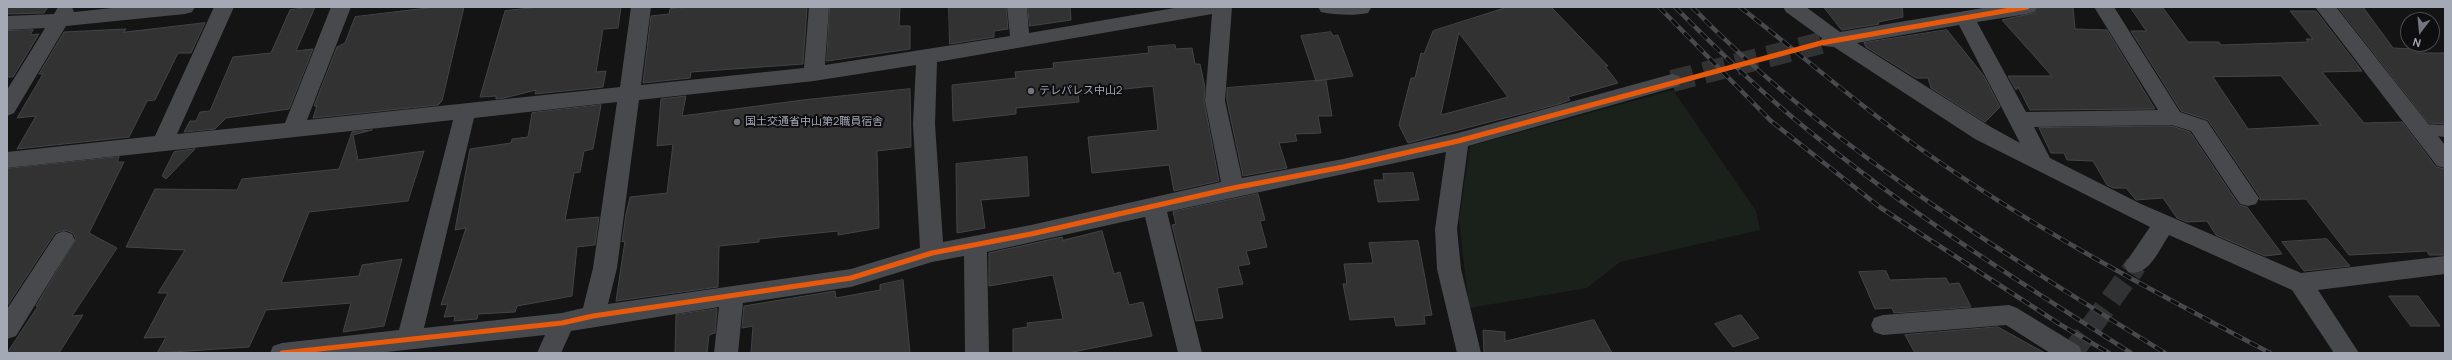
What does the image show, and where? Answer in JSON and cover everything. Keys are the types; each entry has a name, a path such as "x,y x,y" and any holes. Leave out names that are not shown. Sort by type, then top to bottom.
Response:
{"street":[{"path":"7,23 64,14 185,7"},
{"path":"162,144 224,7"},
{"path":"293,130 341,7"},
{"path":"593,316 605,268 641,7"},
{"path":"814,74 819,7"},
{"path":"1017,7 1020,41"},
{"path":"7,160 814,74 927,57 1216,7"},
{"path":"1222,7 1215,101 1233,188"},
{"path":"1328,7 1361,8"},
{"path":"1794,7 1829,41 1983,133 2164,224 2300,283 2445,266"},
{"path":"1829,41 2027,7"},
{"path":"2104,7 2173,117"},
{"path":"2325,7 2445,160"},
{"path":"7,108 64,14"},
{"path":"1965,18 2042,163"},
{"path":"927,57 924,124 932,253"},
{"path":"282,353 409,338 562,323 593,316 851,278 932,253 1233,188 1343,167 1458,141 1672,82"},
{"path":"409,338 465,112"},
{"path":"2019,120 2173,117 2199,126 2248,198"},
{"path":"1458,141 1446,229 1449,269 1469,353"},
{"path":"1154,206 1190,353"},
{"path":"2136,265 2164,224"},
{"path":"7,329 64,240"},
{"path":"975,244 977,353"},
{"path":"2300,283 2347,353"},
{"path":"726,353 732,296"},
{"path":"1883,325 2009,315 2070,353"},
{"path":"549,353 562,323"}],"lane":[{"path":"2421,130 2445,131"}],"shaded area":[{"path":"1673,90 1756,211 1760,230 1620,262 1587,288 1469,308 1459,220 1470,146"}],"building":[{"path":"7,7 48,7 44,13 7,14"},
{"path":"315,7 296,51 313,49 289,109 226,118 215,129 184,132 190,121 196,121 200,112 210,111 233,57 271,53 290,10"},
{"path":"436,7 464,7 442,101 438,105 313,118 317,106 314,106 337,47 345,43 355,17"},
{"path":"541,7 621,7 618,28 603,29 596,72 606,71 603,87 535,94 536,90 496,99 496,96 480,97 505,11"},
{"path":"694,7 807,7 803,64 691,72 690,78 643,83 651,16 669,14 670,9"},
{"path":"830,7 900,7 899,26 910,26 910,49 827,61"},
{"path":"949,7 1006,7 1008,29 994,31 994,37 950,44"},
{"path":"1028,7 1070,7 1071,20 1030,26"},
{"path":"1508,7 1551,7 1608,66 1605,66 1618,83 1568,97 1570,100 1559,104 1408,143 1399,125 1411,78 1415,78 1421,53 1424,54 1433,31","holes":["1459,33 1508,97 1441,115"]},
{"path":"1824,7 1902,7 1903,17 1878,22 1879,24 1842,30"},
{"path":"2038,7 2073,7 2075,29 2107,30 2155,109 2030,110 2018,87 2016,90 2008,76 2052,76 2002,20 2034,13"},
{"path":"2338,7 2363,7 2393,48 2400,48 2400,52 2445,53 2445,124 2429,123"},
{"path":"2131,8 2163,8 2188,42 2219,42 2221,45 2308,42 2306,39 2313,39 2290,11 2316,11 2362,71 2322,72 2364,123 2402,122 2436,167 2445,169 2445,255 2429,255 2427,251 2349,255 2306,199 2260,200 2260,197 2208,120 2181,111 2131,31 2146,31","holes":["2281,76 2321,125 2248,129 2213,77"]},
{"path":"205,23 191,53 178,53 155,100 147,101 129,137 17,149 36,116 17,118 43,74 39,74 64,32 126,29 124,32"},
{"path":"33,30 30,35 39,34 13,77 7,77 7,31"},
{"path":"1947,30 1984,76 2000,107 1985,122 1931,88 1928,78 1916,78 1866,47 1864,43"},
{"path":"1331,32 1333,36 1338,35 1353,76 1316,81 1301,36"},
{"path":"1175,45 1176,49 1192,48 1195,64 1200,64 1205,88 1204,101 1219,181 1174,191 1169,165 1092,173 1088,137 1158,130 1153,86 1078,94 1079,102 1016,108 1016,114 953,121 952,85 1016,78 1015,72 1054,68 1053,63 1149,53 1148,47"},
{"path":"1326,80 1332,116 1318,116 1321,133 1295,134 1297,141 1279,143 1287,168 1243,176 1227,101 1227,88"},
{"path":"910,89 911,147 877,151 879,228 838,235 838,231 759,239 759,242 719,246 718,287 616,301 625,241 622,242 630,197 667,193 673,144 657,146 661,99 686,96 682,116 803,100"},
{"path":"601,105 593,149 584,151 580,172 574,173 565,220 599,217 595,245 577,247 572,296 517,306 515,312 478,314 477,319 454,321 455,316 444,317 448,304 441,305 466,228 455,230 470,149 511,143 512,139 528,137 532,113"},
{"path":"2172,126 2190,132 2239,205 2247,207 2282,254 2265,256 2216,235 2207,221 2187,222 2177,218 2163,198 2136,200 2126,188 2113,188 2107,185 2093,161 2067,160 2064,153 2051,153 2039,128"},
{"path":"372,130 353,135 358,160 424,151 408,201 309,212 281,283 359,276 362,265 402,259 384,326 343,332 351,303 266,310 249,347 157,353 166,337 144,338 168,293 158,293 185,250 126,247 155,189 237,190 242,179 339,169 352,132"},
{"path":"195,149 166,179 162,176 174,152"},
{"path":"119,157 117,162 124,162 89,233 117,248 72,316 83,315 59,353 7,353 38,306 36,306 76,239 73,233 65,230 55,233 7,306 7,169"},
{"path":"1027,157 1029,196 981,200 985,228 957,233 956,164"},
{"path":"1413,173 1419,200 1378,202 1374,180 1384,180 1383,174"},
{"path":"1258,194 1265,220 1260,221 1267,247 1246,251 1250,264 1238,266 1243,284 1217,288 1223,318 1196,321 1172,225 1176,224 1173,212"},
{"path":"1102,231 1114,274 1120,272 1129,305 1143,302 1152,336 1068,353 1013,353 1013,329 1028,327 1027,323 1063,319 1053,275 989,286 989,253 1062,237 1063,240"},
{"path":"2327,239 2350,266 2304,271 2282,242"},
{"path":"1418,241 1432,315 1424,316 1425,324 1396,326 1394,317 1350,320 1343,284 1347,284 1344,264 1373,263 1369,243"},
{"path":"1886,271 1890,280 1946,278 1949,284 1959,283 1971,307 1894,313 1892,308 1875,309 1859,272"},
{"path":"903,280 910,353 751,353 753,326 742,328 744,306 835,291 836,298 880,290 880,285"},
{"path":"2389,296 2418,296 2440,326 2411,326"},
{"path":"717,309 715,333 709,335 707,353 675,353 676,315"},
{"path":"1741,315 1759,338 1733,347 1715,324"},
{"path":"1594,320 1612,353 1484,353 1483,330 1505,332 1505,341"},
{"path":"1998,327 2045,353 1915,353 1905,335"}],"tunnel":[{"path":"1672,81 1821,43"},
{"path":"2072,353 2136,265"}],"railway":[{"path":"1659,7 1771,121 1881,208 2061,325 2109,353"},
{"path":"1675,7 1778,105 1862,173 1950,235 2131,353"},
{"path":"1692,7 1745,58 1800,106 1858,151 1979,235 2165,353"},
{"path":"1740,7 1871,112 1957,174 2089,255 2270,353"}],"cycle path":[{"path":"282,353 562,323 593,316 851,278 932,253 1031,234 1233,188 1343,167 1458,141 1821,43 2027,7"}],"place":[{"name":"テレパレス中山2","path":"1031,91"},
{"name":"国土交通省中山第2職員宿舎","path":"737,122"}]}
